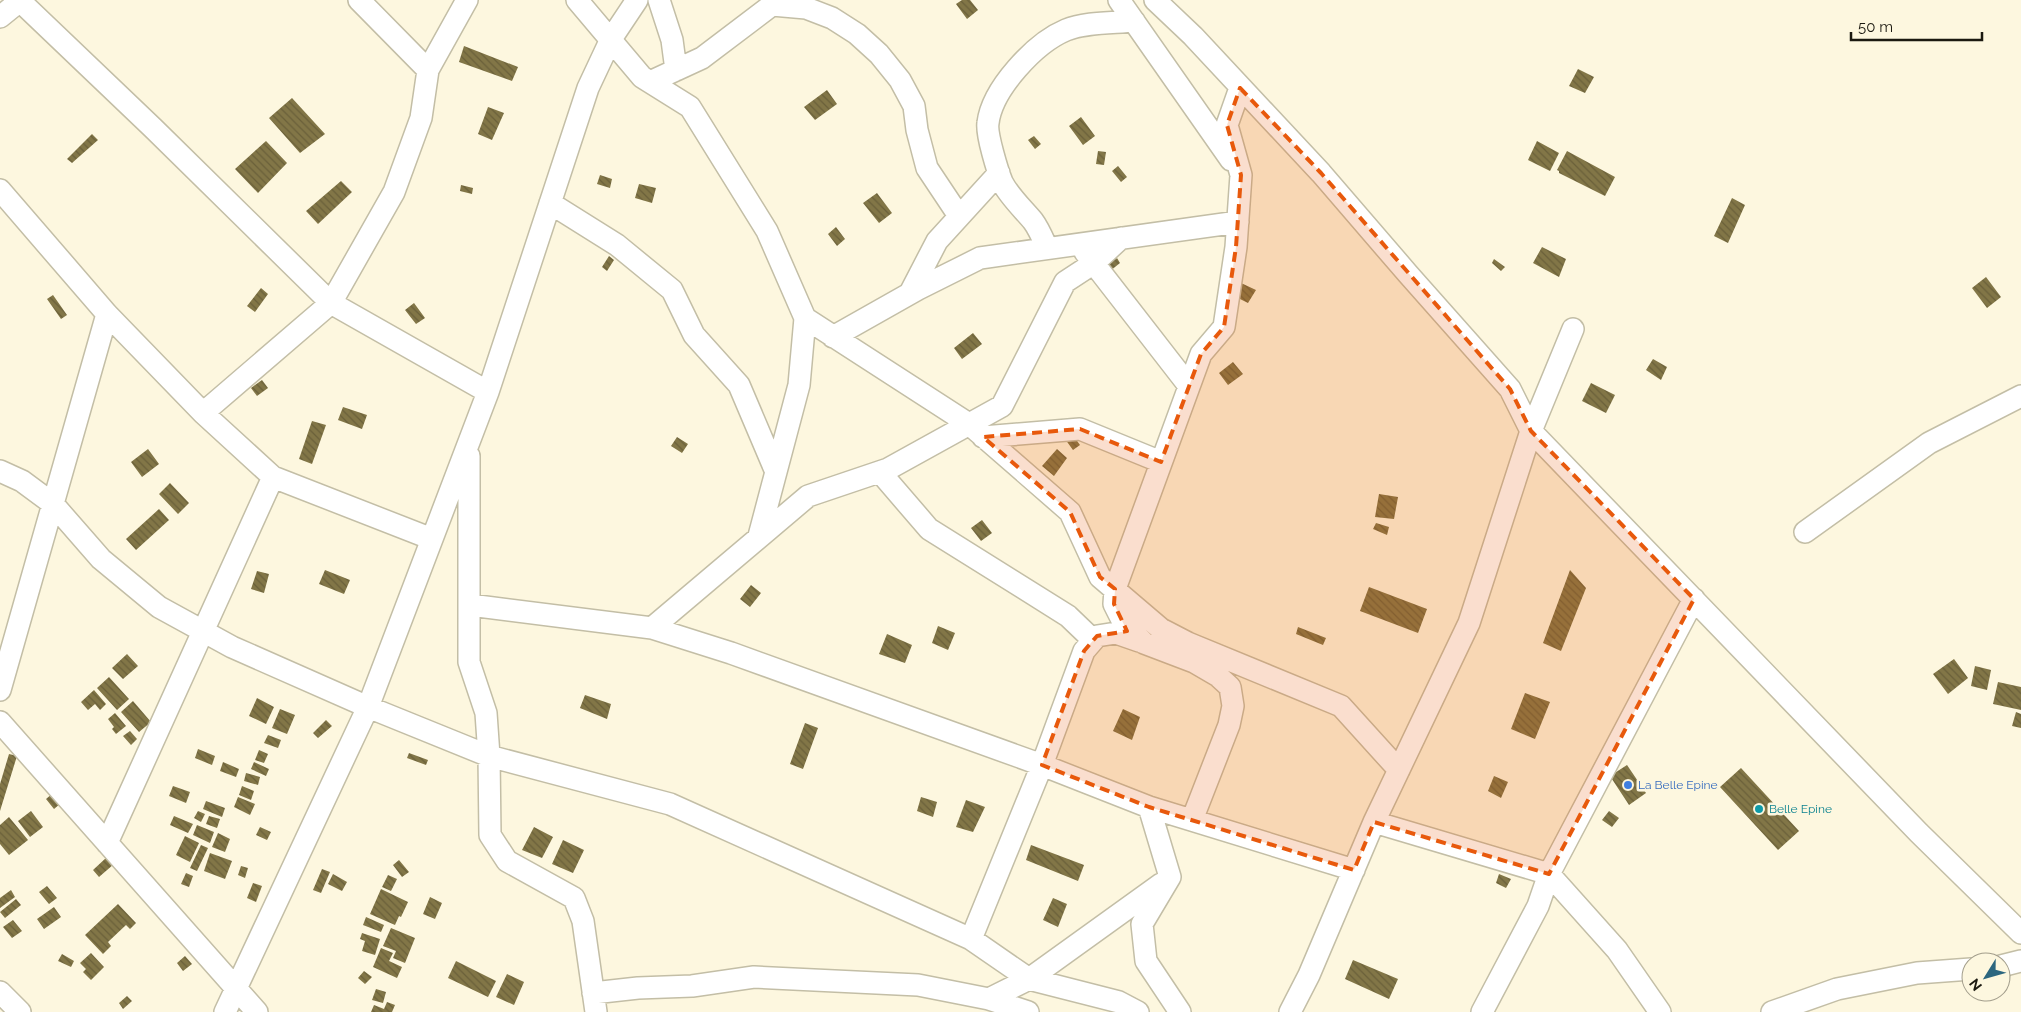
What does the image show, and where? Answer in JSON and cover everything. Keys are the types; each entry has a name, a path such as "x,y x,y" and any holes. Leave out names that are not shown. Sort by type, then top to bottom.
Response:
{"street":[{"path":"359,0 428,70"},
{"path":"203,414 330,303 394,192 421,118 428,70 467,0"},
{"path":"577,0 642,77 690,107 767,231 805,318 799,385 759,536"},
{"path":"226,1012 368,707 488,392 588,88 611,39 637,0"},
{"path":"660,0 672,40 676,70"},
{"path":"1119,0 1241,175"},
{"path":"1155,0 1193,36 1321,173 1510,389 1531,432 1919,833 2021,934"},
{"path":"0,17 19,2 153,128 330,303 488,392"},
{"path":"650,82 702,58 776,3 806,8 832,18 857,34 879,54 900,80 914,106 917,130 927,168 959,216"},
{"path":"1047,248 1035,224 1003,184 999,173 987,124 997,95 1024,61 1046,41 1067,29 1134,21"},
{"path":"1144,643 1123,622 1114,604 1115,589 1201,354 1224,327 1236,247 1241,175 1227,126 1240,88"},
{"path":"910,293 937,241 999,173"},
{"path":"0,190 107,314 203,414 272,477 432,539"},
{"path":"550,204 617,245 672,290 694,335 739,385 776,472"},
{"path":"833,337 910,293 980,258 1238,222"},
{"path":"652,628 808,496 880,472 976,430 1002,406 1065,282 1094,263 1121,238"},
{"path":"1079,244 1189,386"},
{"path":"0,690 107,314"},
{"path":"805,318 976,430 1070,512 1100,577 1161,629 1188,644 1341,706 1399,770"},
{"path":"1290,1012 1309,975 1374,822 1469,623 1531,432 1573,329"},
{"path":"1805,532 1929,443 2021,396"},
{"path":"976,430 1080,429 1161,462"},
{"path":"469,443 469,662 486,713 489,756 490,835 507,861 574,898 583,921 595,1003 638,988 692,986 754,977 918,985 989,999 1028,1012"},
{"path":"0,471 22,481 53,504 101,559 159,607 232,646 368,707 489,756 670,804 972,939 1028,979 1119,1002 1138,1012"},
{"path":"880,472 929,528 1068,616 1093,640"},
{"path":"107,843 272,477"},
{"path":"1482,1012 1538,906 1549,874 1694,599"},
{"path":"470,605 652,628 731,653 1042,765 1149,807 1354,870"},
{"path":"972,939 1042,765 1084,651 1097,636 1116,632 1194,662 1218,676 1230,687 1233,706 1229,725 1192,820"},
{"path":"0,722 257,1012"},
{"path":"1149,807 1170,877 1142,924 1146,961 1180,1012"},
{"path":"1374,822 1549,874 1617,950 1660,1012"},
{"path":"989,999 1028,979 1170,877"},
{"path":"1781,1010 1837,989 1917,974 1961,970"},
{"path":"0,992 20,1012"}],"highlighted area":[{"path":"1240,88 1321,173 1510,389 1531,431 1694,599 1549,874 1374,822 1354,870 1149,807 1042,765 1084,651 1097,636 1127,631 1114,604 1115,589 1100,577 1070,512 983,437 1080,429 1161,462 1201,354 1224,327 1236,247 1241,175 1227,125"}],"building":[{"path":"962,0 970,0 978,10 967,19 956,4"},
{"path":"464,46 518,67 512,81 459,62"},
{"path":"1578,69 1594,77 1585,93 1569,86"},
{"path":"827,90 837,104 815,120 804,107"},
{"path":"292,98 325,134 300,153 269,118"},
{"path":"488,107 504,113 492,140 478,134"},
{"path":"1081,117 1095,136 1083,145 1069,126"},
{"path":"92,134 98,140 72,163 67,159"},
{"path":"1034,136 1041,144 1035,149 1028,140"},
{"path":"266,141 287,163 258,193 235,169"},
{"path":"1537,141 1559,153 1550,171 1528,160"},
{"path":"1098,151 1106,152 1104,165 1096,164"},
{"path":"1567,151 1615,177 1605,196 1559,173 1557,170"},
{"path":"1118,166 1127,177 1121,182 1112,171"},
{"path":"600,175 612,179 610,188 597,184"},
{"path":"341,181 352,192 318,224 306,211"},
{"path":"639,184 656,188 652,203 635,198"},
{"path":"461,185 473,188 472,194 460,191"},
{"path":"877,193 892,213 879,223 863,203"},
{"path":"1732,198 1745,205 1728,243 1714,236"},
{"path":"836,227 845,239 837,246 828,234"},
{"path":"1542,247 1566,259 1559,277 1533,263"},
{"path":"609,256 614,260 607,271 602,267"},
{"path":"1117,258 1120,263 1110,271 1106,266"},
{"path":"1494,259 1505,267 1501,271 1492,263"},
{"path":"1986,277 2001,297 1987,308 1972,288"},
{"path":"1241,283 1256,290 1248,303 1234,296"},
{"path":"261,288 268,294 255,312 247,306"},
{"path":"53,295 67,315 61,319 47,299"},
{"path":"414,303 425,318 416,324 405,310"},
{"path":"973,333 982,344 962,359 954,348"},
{"path":"1653,359 1667,367 1661,380 1646,370"},
{"path":"1233,362 1243,374 1228,385 1219,373"},
{"path":"262,380 268,388 257,396 251,388"},
{"path":"1591,383 1615,395 1606,413 1582,401"},
{"path":"343,407 367,415 362,429 338,420"},
{"path":"312,421 326,425 312,464 299,459"},
{"path":"1072,434 1080,445 1073,450 1065,439"},
{"path":"677,437 688,444 682,453 671,446"},
{"path":"148,449 159,464 142,477 131,462"},
{"path":"1057,449 1067,458 1054,476 1042,466"},
{"path":"170,483 189,503 178,514 159,494"},
{"path":"1379,494 1398,497 1394,519 1375,517"},
{"path":"159,509 169,520 136,550 126,539"},
{"path":"982,520 992,533 981,541 971,528"},
{"path":"1376,523 1389,527 1387,535 1373,529"},
{"path":"325,570 350,580 344,594 319,584"},
{"path":"1570,570 1586,588 1561,651 1543,643"},
{"path":"257,571 269,574 264,593 251,589"},
{"path":"751,585 761,593 750,607 740,599"},
{"path":"1369,587 1427,609 1418,633 1360,611"},
{"path":"938,626 955,633 948,650 932,643"},
{"path":"1298,627 1326,638 1323,645 1296,634"},
{"path":"887,634 912,645 905,663 879,654"},
{"path":"127,654 138,666 123,679 112,668"},
{"path":"1954,659 1968,678 1948,694 1933,674"},
{"path":"1975,666 1991,670 1987,690 1971,686"},
{"path":"109,677 129,699 117,710 97,688"},
{"path":"1998,682 2021,687 2021,710 1993,704"},
{"path":"94,690 106,704 100,710 95,704 88,710 81,702"},
{"path":"1525,693 1550,702 1535,739 1511,729"},
{"path":"585,695 611,704 607,719 580,708"},
{"path":"257,698 274,707 266,724 249,716"},
{"path":"133,701 151,722 139,732 121,712"},
{"path":"280,709 295,715 287,734 272,728"},
{"path":"1123,709 1140,717 1132,740 1113,731"},
{"path":"2016,712 2021,714 2021,728 2012,726"},
{"path":"115,713 126,726 116,734 112,729 114,727 108,719"},
{"path":"326,720 332,726 318,738 313,733"},
{"path":"805,723 818,728 803,769 790,764"},
{"path":"130,731 137,739 131,745 123,736"},
{"path":"268,735 281,740 278,748 264,743"},
{"path":"198,749 215,756 212,765 195,758"},
{"path":"259,750 268,754 264,763 255,760"},
{"path":"409,753 428,760 426,765 407,758"},
{"path":"9,754 17,756 0,811 0,784"},
{"path":"223,762 239,769 236,777 220,771"},
{"path":"254,762 269,769 266,776 251,769"},
{"name":"La Belle Epine","path":"1627,765 1646,793 1629,805 1610,776"},
{"name":"Belle Epine","path":"1741,768 1799,831 1778,850 1720,787"},
{"path":"246,773 260,777 258,785 244,781"},
{"path":"1494,776 1508,782 1501,798 1488,791"},
{"path":"173,786 190,792 186,803 169,796"},
{"path":"242,786 254,791 251,800 239,795"},
{"path":"53,793 61,803 54,809 46,799"},
{"path":"238,797 255,804 250,815 234,807"},
{"path":"921,797 937,802 933,817 917,811"},
{"path":"966,800 985,807 973,832 956,827"},
{"path":"206,801 225,808 222,817 203,809"},
{"path":"31,811 43,827 30,837 18,821"},
{"path":"198,811 205,814 201,822 194,818"},
{"path":"1609,811 1619,818 1612,827 1602,820"},
{"path":"174,816 193,824 188,833 170,825"},
{"path":"209,816 220,819 217,828 206,824"},
{"path":"9,817 28,840 9,855 0,844 0,825"},
{"path":"197,825 214,832 210,843 193,835"},
{"path":"260,827 271,832 267,840 256,835"},
{"path":"534,827 553,837 542,858 522,850"},
{"path":"218,833 230,839 225,852 212,847"},
{"path":"185,836 199,843 190,862 176,855"},
{"path":"563,840 584,850 573,873 552,864"},
{"path":"201,845 208,848 197,871 190,868"},
{"path":"1031,845 1084,865 1078,881 1026,860"},
{"path":"210,853 232,861 225,879 204,871"},
{"path":"107,857 114,864 99,877 93,870"},
{"path":"399,860 409,872 402,877 393,865"},
{"path":"241,866 248,868 245,878 238,875"},
{"path":"322,869 330,872 321,893 313,890"},
{"path":"186,873 193,876 189,887 181,884"},
{"path":"333,874 347,882 342,891 328,884"},
{"path":"1499,874 1511,879 1506,888 1496,883"},
{"path":"388,875 397,879 391,891 382,887"},
{"path":"253,883 262,886 256,902 247,898"},
{"path":"47,886 57,898 49,904 39,892"},
{"path":"381,889 408,902 395,925 370,914"},
{"path":"11,890 15,897 0,908 0,898"},
{"path":"430,897 442,903 435,919 423,914"},
{"path":"1053,898 1067,904 1058,927 1043,920"},
{"path":"16,899 21,905 5,918 0,912"},
{"path":"118,904 136,923 130,929 126,925 108,942 111,946 103,954 85,935"},
{"path":"54,907 61,917 44,929 37,919"},
{"path":"366,917 384,925 381,932 363,925"},
{"path":"13,920 22,931 12,938 3,927"},
{"path":"391,928 415,938 405,963 393,958 396,951 383,946"},
{"path":"362,933 380,939 375,955 362,951 365,941 360,939"},
{"path":"381,948 393,953 389,961 402,967 397,978 373,967"},
{"path":"91,953 104,967 91,980 83,972 86,969 80,963"},
{"path":"62,954 74,961 71,967 58,961"},
{"path":"185,956 192,964 183,971 177,963"},
{"path":"1353,960 1398,979 1389,999 1345,979"},
{"path":"456,961 496,981 488,997 448,978"},
{"path":"364,971 372,977 365,984 358,978"},
{"path":"507,974 524,982 514,1005 496,997"},
{"path":"376,989 386,992 383,1003 372,1000"},
{"path":"127,996 132,1001 123,1009 119,1003"},
{"path":"387,1002 395,1005 392,1012 371,1012 374,1005 384,1009"}],"place":[{"name":"La Belle Epine","path":"1628,785"},
{"name":"Belle Epine","path":"1759,809"}]}
